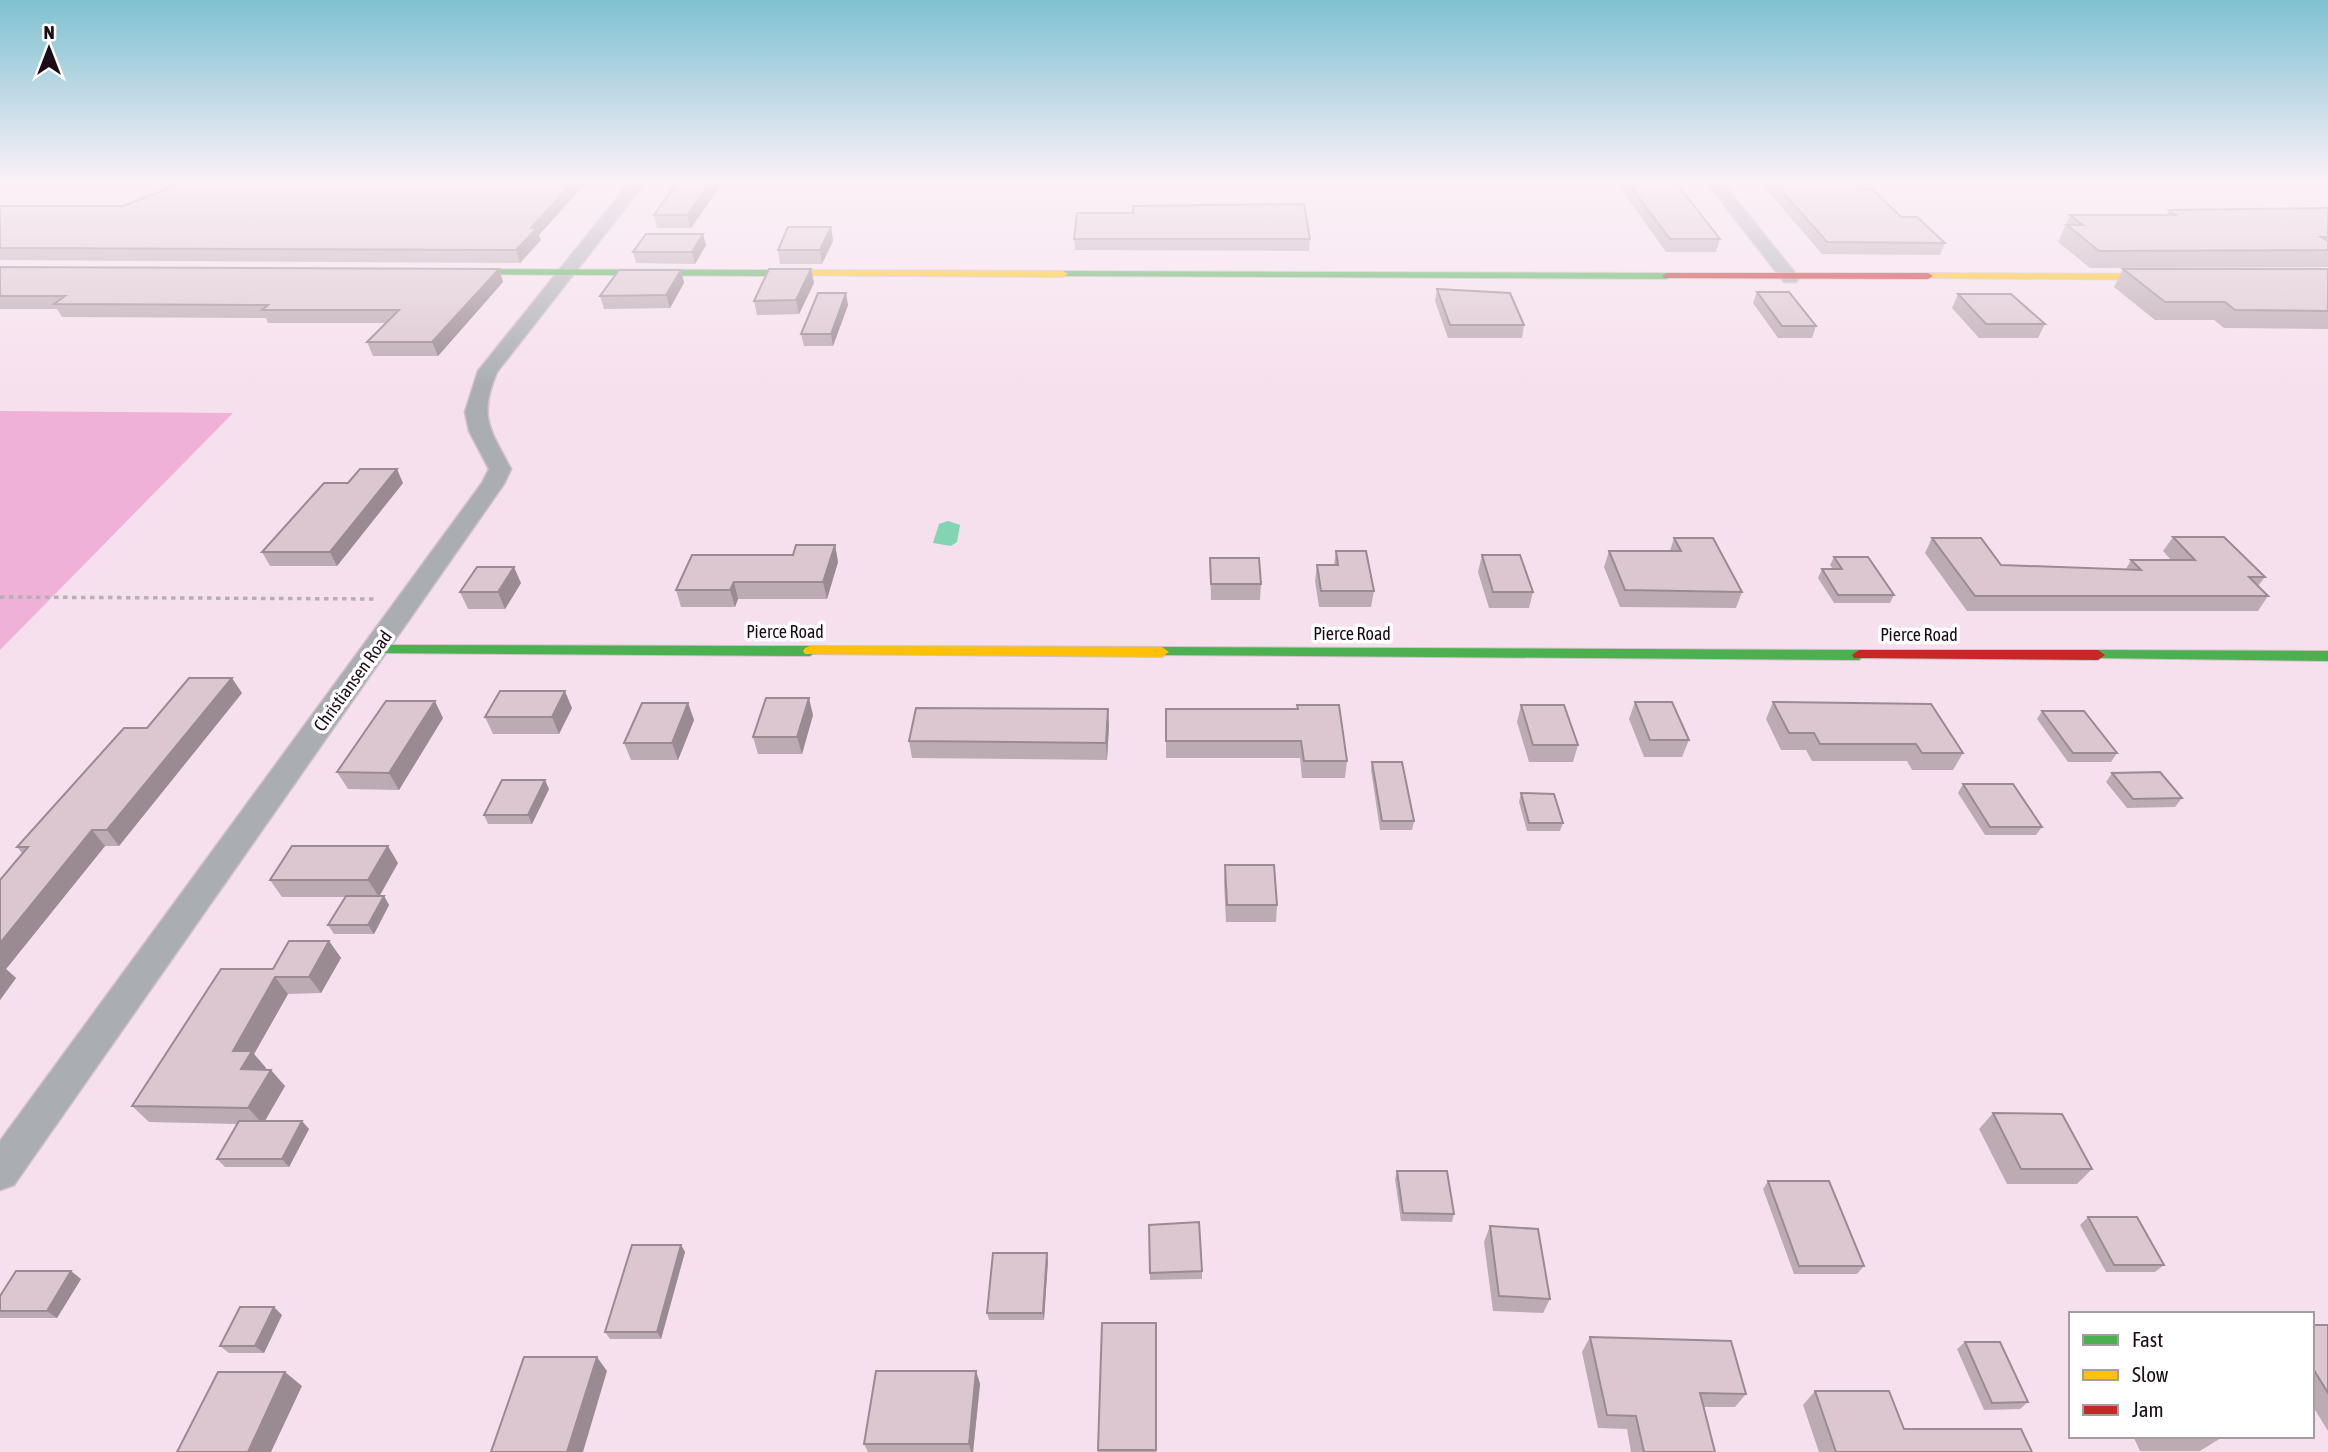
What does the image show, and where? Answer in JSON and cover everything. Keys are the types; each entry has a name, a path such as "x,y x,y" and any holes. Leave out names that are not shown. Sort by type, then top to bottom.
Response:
{"street":[{"name":"Christiansen Road","path":"0,1172 413,599 500,469 473,412 476,394 488,371 584,251"},
{"path":"1768,251 1790,278"},
{"path":"437,272 1790,278 2189,277"},
{"name":"Pierce Road","path":"375,650 2328,656"}],"path":[{"path":"0,597 413,599"}],"shaded area":[{"path":"0,411 233,413 0,650"},
{"path":"948,521 960,525 957,542 951,546 933,543 939,524"}],"building":[{"path":"634,251 693,251 692,252"},
{"path":"0,267 499,269 432,342 367,342 399,310 262,310 268,305 54,304 65,296 0,296"},
{"path":"769,269 811,269 796,300 754,301"},
{"path":"2123,269 2328,269 2328,311 2235,310 2225,302 2165,302"},
{"path":"619,270 681,270 666,295 600,296"},
{"path":"1437,289 1510,293 1524,325 1450,325"},
{"path":"1757,292 1789,292 1816,326 1782,326"},
{"path":"818,293 846,293 831,334 801,334"},
{"path":"1958,294 2011,294 2045,324 1986,324"},
{"path":"360,469 397,469 330,552 262,552 324,483 348,483"},
{"path":"2173,537 2224,537 2265,577 2249,577 2268,596 1975,596 1932,538 1981,538 2001,565 2141,570 2131,560 2195,560"},
{"path":"1674,538 1713,538 1742,592 1625,590 1609,551 1681,551"},
{"path":"796,545 835,545 823,582 734,582 730,590 676,590 692,555 793,555"},
{"path":"1336,551 1366,551 1374,591 1321,591 1317,565 1338,565"},
{"path":"1482,555 1520,555 1533,592 1493,592"},
{"path":"1834,557 1868,557 1894,595 1838,595 1822,569 1842,569"},
{"path":"1210,558 1259,558 1261,584 1211,584"},
{"path":"477,567 514,567 498,592 460,592"},
{"path":"189,678 232,678 107,830 92,830 0,943 0,880 28,847 17,847 124,728 147,728"},
{"path":"500,691 565,691 552,717 485,717"},
{"path":"766,698 809,698 797,737 753,737"},
{"path":"386,701 435,701 389,773 337,772"},
{"path":"1635,702 1672,702 1689,740 1650,740"},
{"path":"1773,702 1931,704 1963,753 1922,753 1916,744 1820,744 1814,733 1789,733"},
{"path":"642,703 688,703 672,743 624,743"},
{"path":"1297,705 1339,705 1347,761 1304,761 1301,741 1166,741 1166,709 1298,709"},
{"path":"1521,705 1564,705 1578,745 1533,745"},
{"path":"916,708 1108,709 1106,743 909,741"},
{"path":"2042,711 2084,711 2117,753 2073,753"},
{"path":"1372,762 1402,762 1414,821 1382,821"},
{"path":"2160,772 2182,798 2133,799 2112,773"},
{"path":"502,780 545,780 528,815 484,815"},
{"path":"1963,784 2013,784 2042,827 1990,827"},
{"path":"1521,793 1554,794 1563,823 1529,823"},
{"path":"292,846 388,846 368,880 270,880"},
{"path":"1225,865 1274,865 1277,905 1227,905"},
{"path":"346,896 384,896 368,925 328,925"},
{"path":"289,941 329,941 309,977 275,977 233,1051 252,1051 241,1069 271,1070 248,1108 132,1106 221,969 273,969"},
{"path":"1993,1113 2062,1114 2092,1169 2021,1169"},
{"path":"239,1121 302,1121 282,1159 217,1159"},
{"path":"1397,1171 1447,1171 1454,1214 1403,1213"},
{"path":"1768,1181 1829,1181 1864,1266 1799,1266"},
{"path":"2088,1217 2137,1217 2164,1265 2114,1265"},
{"path":"1199,1222 1202,1271 1150,1273 1149,1225"},
{"path":"1490,1226 1538,1229 1550,1299 1499,1296"},
{"path":"632,1245 681,1245 657,1332 605,1332"},
{"path":"993,1253 1047,1253 1043,1313 987,1313"},
{"path":"16,1271 71,1271 47,1311 0,1311 0,1296"},
{"path":"240,1307 274,1307 255,1346 220,1346"},
{"path":"1102,1323 1156,1323 1156,1450 1098,1450"},
{"path":"2314,1325 2328,1325 2328,1393 2314,1370"},
{"path":"1590,1337 1731,1341 1746,1394 1700,1393 1715,1452 1644,1452 1636,1416 1607,1415"},
{"path":"1965,1342 2000,1342 2028,1402 1992,1403"},
{"path":"524,1357 597,1357 567,1452 491,1452"},
{"path":"876,1371 976,1371 969,1444 864,1444"},
{"path":"218,1372 285,1372 248,1452 177,1452"},
{"path":"1815,1391 1889,1391 1904,1429 2021,1429 2032,1452 1836,1452"}],"traffic: fast":[{"path":"447,272 770,273"},
{"path":"1063,274 1667,276"},
{"path":"375,650 810,651"},
{"path":"1162,652 1859,655"},
{"path":"2098,655 2328,656"}],"traffic: slow":[{"path":"770,273 1063,274"},
{"path":"1928,276 2172,277"},
{"path":"810,651 1162,652"}],"traffic: jam":[{"path":"1667,276 1928,276"},
{"path":"1859,655 2098,655"}]}
